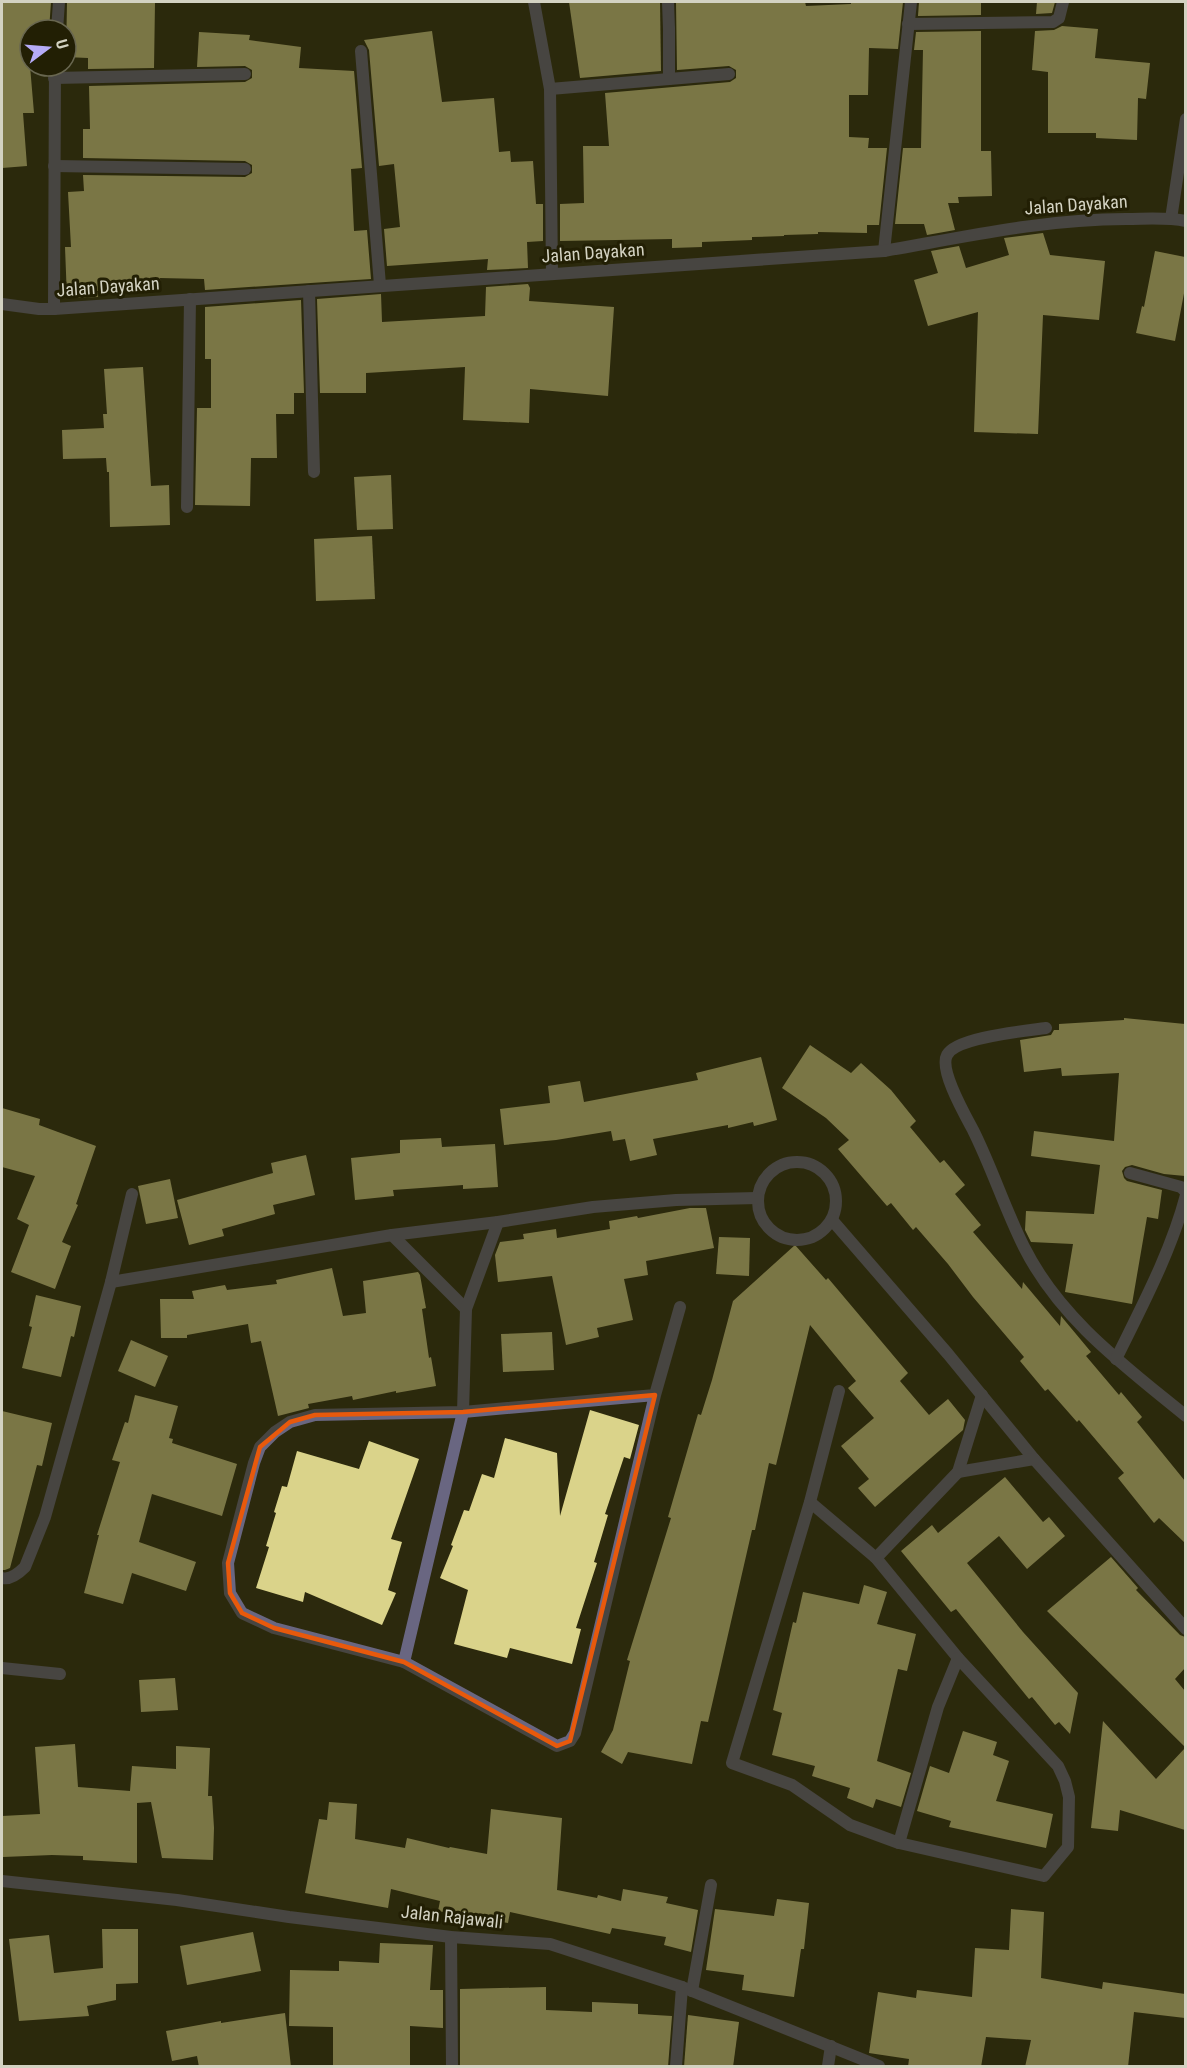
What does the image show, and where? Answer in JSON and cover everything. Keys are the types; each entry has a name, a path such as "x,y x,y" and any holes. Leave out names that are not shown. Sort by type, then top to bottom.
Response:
{"street":[{"path":"58,18 59,2"},
{"path":"534,2 550,89 552,274"},
{"path":"668,2 669,79"},
{"path":"884,251 910,2"},
{"path":"908,24 1053,22 1059,18 1063,2"},
{"path":"361,51 380,285"},
{"path":"78,72 245,74"},
{"path":"550,89 729,74"},
{"path":"54,309 55,78"},
{"path":"1171,219 1185,119"},
{"path":"54,166 245,168"},
{"name":"Jalan Dayakan","path":"2,304 54,309 884,251 1012,228 1095,219 1171,219 1185,222"},
{"path":"309,291 314,472"},
{"path":"187,507 190,299"},
{"path":"1046,1028 1007,1033 964,1043 948,1053 945,1059 946,1069 955,1094 990,1164 1029,1256 1040,1275 1082,1328 1185,1416"},
{"path":"789,1161 811,1163 829,1177 837,1198 832,1220 816,1236 794,1241 773,1233 760,1215 757,1198 760,1185 769,1172 789,1161"},
{"path":"1116,1359 1149,1291 1181,1214 1185,1194 1181,1187 1130,1173"},
{"path":"2,1578 6,1579 19,1573 25,1567 45,1517 111,1282 132,1194"},
{"path":"111,1282 392,1234 498,1222 593,1207 699,1199 757,1198"},
{"path":"832,1220 1034,1459 1185,1629"},
{"path":"404,1662 463,1412 466,1309 498,1222"},
{"path":"392,1234 466,1309"},
{"path":"655,1395 463,1412 315,1415 290,1422 275,1432 260,1447 228,1563 230,1593 242,1613 274,1628 404,1662 557,1746 570,1741 575,1733 655,1395 680,1307"},
{"path":"810,1502 876,1558 958,1658 1058,1767 1069,1797 1068,1848 1044,1876 899,1843 849,1825 792,1785 732,1763 810,1502 839,1391"},
{"path":"876,1558 958,1472 982,1395"},
{"path":"958,1472 1034,1459"},
{"path":"899,1843 938,1707 958,1658"},
{"path":"2,1668 60,1674"},
{"name":"Jalan Rajawali","path":"2,1881 177,1900 289,1917 452,1937 550,1944 687,1989 878,2066"},
{"path":"676,2067 687,1989 711,1885"},
{"path":"452,1937 452,2067"},
{"path":"828,2067 831,2046"}],"highlighted area":[{"path":"655,1395 570,1741 557,1746 404,1662 274,1628 242,1613 230,1593 228,1563 260,1447 290,1422 315,1415 463,1412"}],"building":[{"path":"2,2 51,2 50,18 18,18 18,78 31,78 34,113 23,113 27,166 2,168"},
{"path":"67,2 155,2 154,68 88,69 88,58 78,58 78,18 67,18"},
{"path":"569,2 660,2 661,71 580,78"},
{"path":"676,2 805,2 806,6 851,4 851,2 903,2 898,49 869,48 868,95 849,95 849,137 869,138 868,148 887,148 879,225 867,225 867,233 818,232 818,234 752,237 752,240 702,242 702,247 672,248 672,239 560,241 560,204 584,203 583,146 609,146 605,93 730,82 736,78 736,70 729,66 677,70"},
{"path":"919,2 981,2 981,15 918,16"},
{"path":"1037,2 1055,2 1052,13 1036,14"},
{"path":"1062,26 1098,29 1095,58 1150,63 1146,99 1138,98 1137,140 1096,138 1096,133 1048,133 1048,72 1032,70 1035,31 1054,30"},
{"path":"432,31 442,102 494,98 499,152 510,151 511,162 533,161 536,204 543,204 543,241 527,242 528,268 487,270 488,259 387,266 384,229 400,227 394,164 379,166 369,50 364,40"},
{"path":"981,31 981,151 991,151 992,196 958,197 959,203 948,203 955,230 927,235 924,224 895,224 903,148 921,148 923,50 914,50 916,32"},
{"path":"199,32 250,35 249,40 301,47 299,68 354,71 362,168 351,169 354,231 367,230 371,279 205,290 204,279 160,278 161,290 97,291 98,297 67,298 65,247 71,247 68,192 84,191 83,175 245,177 252,173 252,165 245,161 83,158 83,129 90,129 89,86 245,82 252,78 252,70 245,66 197,67"},
{"path":"1043,233 1050,255 1105,261 1099,320 1043,315 1038,434 974,432 978,312 928,326 914,280 938,273 931,251 959,246 966,268 1009,255 1004,238"},
{"path":"1155,251 1185,257 1185,288 1175,341 1136,333 1142,306 1144,307"},
{"path":"528,284 529,301 614,307 608,396 530,389 529,423 463,420 465,367 366,373 366,393 320,393 317,299 381,294 382,322 485,316 486,287"},
{"path":"301,300 304,393 294,393 294,414 276,414 277,458 251,458 250,506 195,505 197,408 211,408 211,359 205,359 205,307"},
{"path":"143,367 151,486 169,485 170,525 110,527 109,472 107,472 106,458 63,459 62,430 104,428 103,414 107,414 104,369"},
{"path":"391,475 393,529 357,530 354,477"},
{"path":"372,536 375,599 316,601 314,539"},
{"path":"1124,1018 1185,1024 1185,1176 1164,1174 1132,1165 1125,1167 1122,1171 1127,1181 1162,1190 1158,1219 1147,1217 1132,1304 1065,1292 1073,1244 1031,1242 1025,1230 1026,1211 1094,1214 1100,1165 1031,1156 1034,1131 1114,1141 1119,1073 1062,1076 1061,1068 1024,1072 1020,1040 1051,1035 1054,1030 1059,1030 1059,1024 1124,1020"},
{"path":"810,1045 851,1073 861,1063 891,1090 916,1121 910,1127 940,1163 944,1160 965,1185 955,1194 981,1225 973,1232 1022,1289 1023,1282 1060,1326 1061,1316 1091,1352 1086,1356 1119,1395 1121,1392 1142,1417 1137,1422 1185,1481 1185,1543 1159,1518 1154,1523 1118,1478 1124,1473 1079,1420 1077,1422 1048,1389 1045,1391 1020,1361 1024,1357 948,1264 916,1227 913,1230 891,1203 887,1206 838,1149 849,1140 826,1118 782,1088"},
{"path":"761,1057 777,1120 754,1126 753,1122 728,1128 728,1125 653,1139 657,1155 630,1161 625,1139 613,1141 611,1131 504,1145 500,1109 550,1103 548,1086 580,1081 584,1102 698,1080 696,1073"},
{"path":"2,1108 40,1119 39,1125 96,1146 76,1204 78,1205 62,1242 71,1246 55,1289 11,1272 29,1225 17,1219 35,1176 2,1167"},
{"path":"441,1138 442,1147 495,1144 498,1187 463,1189 463,1185 393,1190 394,1196 355,1200 351,1158 400,1153 400,1140"},
{"path":"306,1155 315,1195 273,1205 275,1214 222,1229 224,1236 189,1245 177,1200 273,1173 271,1163"},
{"path":"170,1179 178,1218 146,1224 138,1186"},
{"path":"690,1208 706,1208 714,1248 646,1261 648,1275 624,1279 633,1320 597,1328 599,1337 566,1345 552,1276 498,1282 495,1255 500,1242 524,1239 523,1234 556,1229 557,1238 610,1229 609,1221"},
{"path":"719,1237 750,1238 749,1276 716,1274"},
{"path":"795,1245 826,1280 828,1278 908,1373 900,1381 929,1415 948,1399 965,1420 963,1430 875,1507 858,1488 869,1479 841,1446 874,1418 848,1388 856,1381 810,1325 776,1465 769,1463 708,1722 701,1721 692,1764 628,1752 622,1764 601,1752 613,1730 630,1661 627,1660 671,1518 668,1517 698,1414 701,1415 712,1380 733,1301"},
{"path":"332,1268 343,1316 366,1313 363,1281 418,1272 426,1308 422,1309 429,1358 431,1357 436,1386 353,1400 352,1396 308,1404 309,1408 278,1416 261,1341 251,1343 248,1324 187,1335 187,1338 161,1338 160,1299 194,1299 192,1291 225,1285 227,1290 277,1284 276,1280"},
{"path":"36,1295 81,1306 61,1377 22,1368 32,1327 29,1326"},
{"path":"552,1332 554,1370 503,1372 501,1334"},
{"path":"131,1340 168,1356 155,1387 118,1371"},
{"path":"135,1395 178,1406 169,1438 173,1439 172,1443 237,1464 222,1516 152,1494 139,1542 196,1562 186,1591 132,1573 123,1604 84,1593 99,1535 97,1535 120,1462 112,1460 125,1422 128,1423"},
{"path":"590,1410 639,1425 630,1459 624,1457 605,1514 608,1515 594,1562 597,1563 576,1628 581,1629 572,1664 510,1648 507,1658 454,1644 468,1590 440,1578 464,1510 469,1511 482,1474 494,1478 505,1438 557,1453 560,1516"},
{"path":"2,1411 52,1423 42,1466 37,1465 10,1568 5,1570 2,1570"},
{"path":"369,1441 419,1459 391,1539 402,1542 388,1590 396,1593 382,1625 305,1592 303,1602 256,1588 269,1547 266,1546 276,1513 274,1512 282,1486 287,1487 297,1451 359,1469"},
{"path":"1005,1477 1043,1522 1049,1517 1065,1536 1027,1569 999,1536 967,1563 1023,1632 1078,1693 1070,1734 1059,1722 1055,1725 1032,1697 1029,1699 956,1609 951,1612 901,1551 932,1525 938,1533"},
{"path":"1111,1557 1138,1588 1136,1590 1180,1635 1185,1637 1185,1668 1175,1679 1185,1691 1185,1747 1047,1611"},
{"path":"864,1585 887,1592 877,1624 916,1634 907,1671 898,1669 877,1761 911,1773 901,1807 876,1799 873,1808 847,1798 850,1788 812,1776 815,1766 772,1755 782,1713 773,1710 793,1622 796,1623 803,1592 859,1604"},
{"path":"175,1678 178,1710 141,1712 139,1680"},
{"path":"1103,1721 1156,1779 1185,1748 1185,1830 1120,1810 1118,1831 1091,1828"},
{"path":"963,1731 997,1742 993,1755 1009,1761 996,1801 1053,1814 1046,1848 949,1827 951,1821 917,1811 930,1766 949,1773"},
{"path":"75,1744 78,1787 130,1791 132,1766 176,1769 176,1746 210,1748 208,1796 212,1796 213,1860 162,1858 151,1802 137,1803 137,1863 83,1860 83,1856 3,1857 2,1816 40,1814 35,1747"},
{"path":"329,1802 357,1804 355,1839 405,1848 407,1838 487,1854 491,1809 562,1818 557,1890 597,1898 598,1895 621,1901 623,1889 668,1897 666,1903 698,1910 691,1952 664,1945 666,1937 612,1928 610,1934 510,1912 508,1923 438,1911 440,1901 391,1889 388,1908 305,1893 319,1819 327,1820"},
{"path":"777,1899 809,1903 804,1949 801,1949 794,1997 742,1990 744,1975 706,1970 715,1909 774,1916"},
{"path":"1011,1909 1044,1912 1041,1978 1102,1989 1103,1982 1185,1994 1185,2018 1134,2012 1128,2067 1025,2067 1031,2040 986,2037 981,2067 908,2067 909,2059 869,2053 878,1992 916,1998 917,1990 972,1997 975,1948 1009,1950"},
{"path":"102,1929 138,1929 138,1983 116,1984 116,2000 87,2006 89,2016 19,2021 9,1939 49,1935 54,1973 103,1968"},
{"path":"253,1932 261,1971 187,1985 180,1946"},
{"path":"380,1943 433,1945 430,1990 443,1990 443,2028 410,2026 410,2067 333,2067 333,2027 289,2026 290,1970 339,1971 339,1961 379,1963"},
{"path":"546,1987 546,2010 592,2012 592,2002 638,2004 638,2014 672,2016 668,2067 460,2067 460,1989"},
{"path":"285,2013 291,2067 199,2067 197,2056 172,2061 166,2031"},
{"path":"688,2015 739,2022 733,2067 684,2067"}]}
